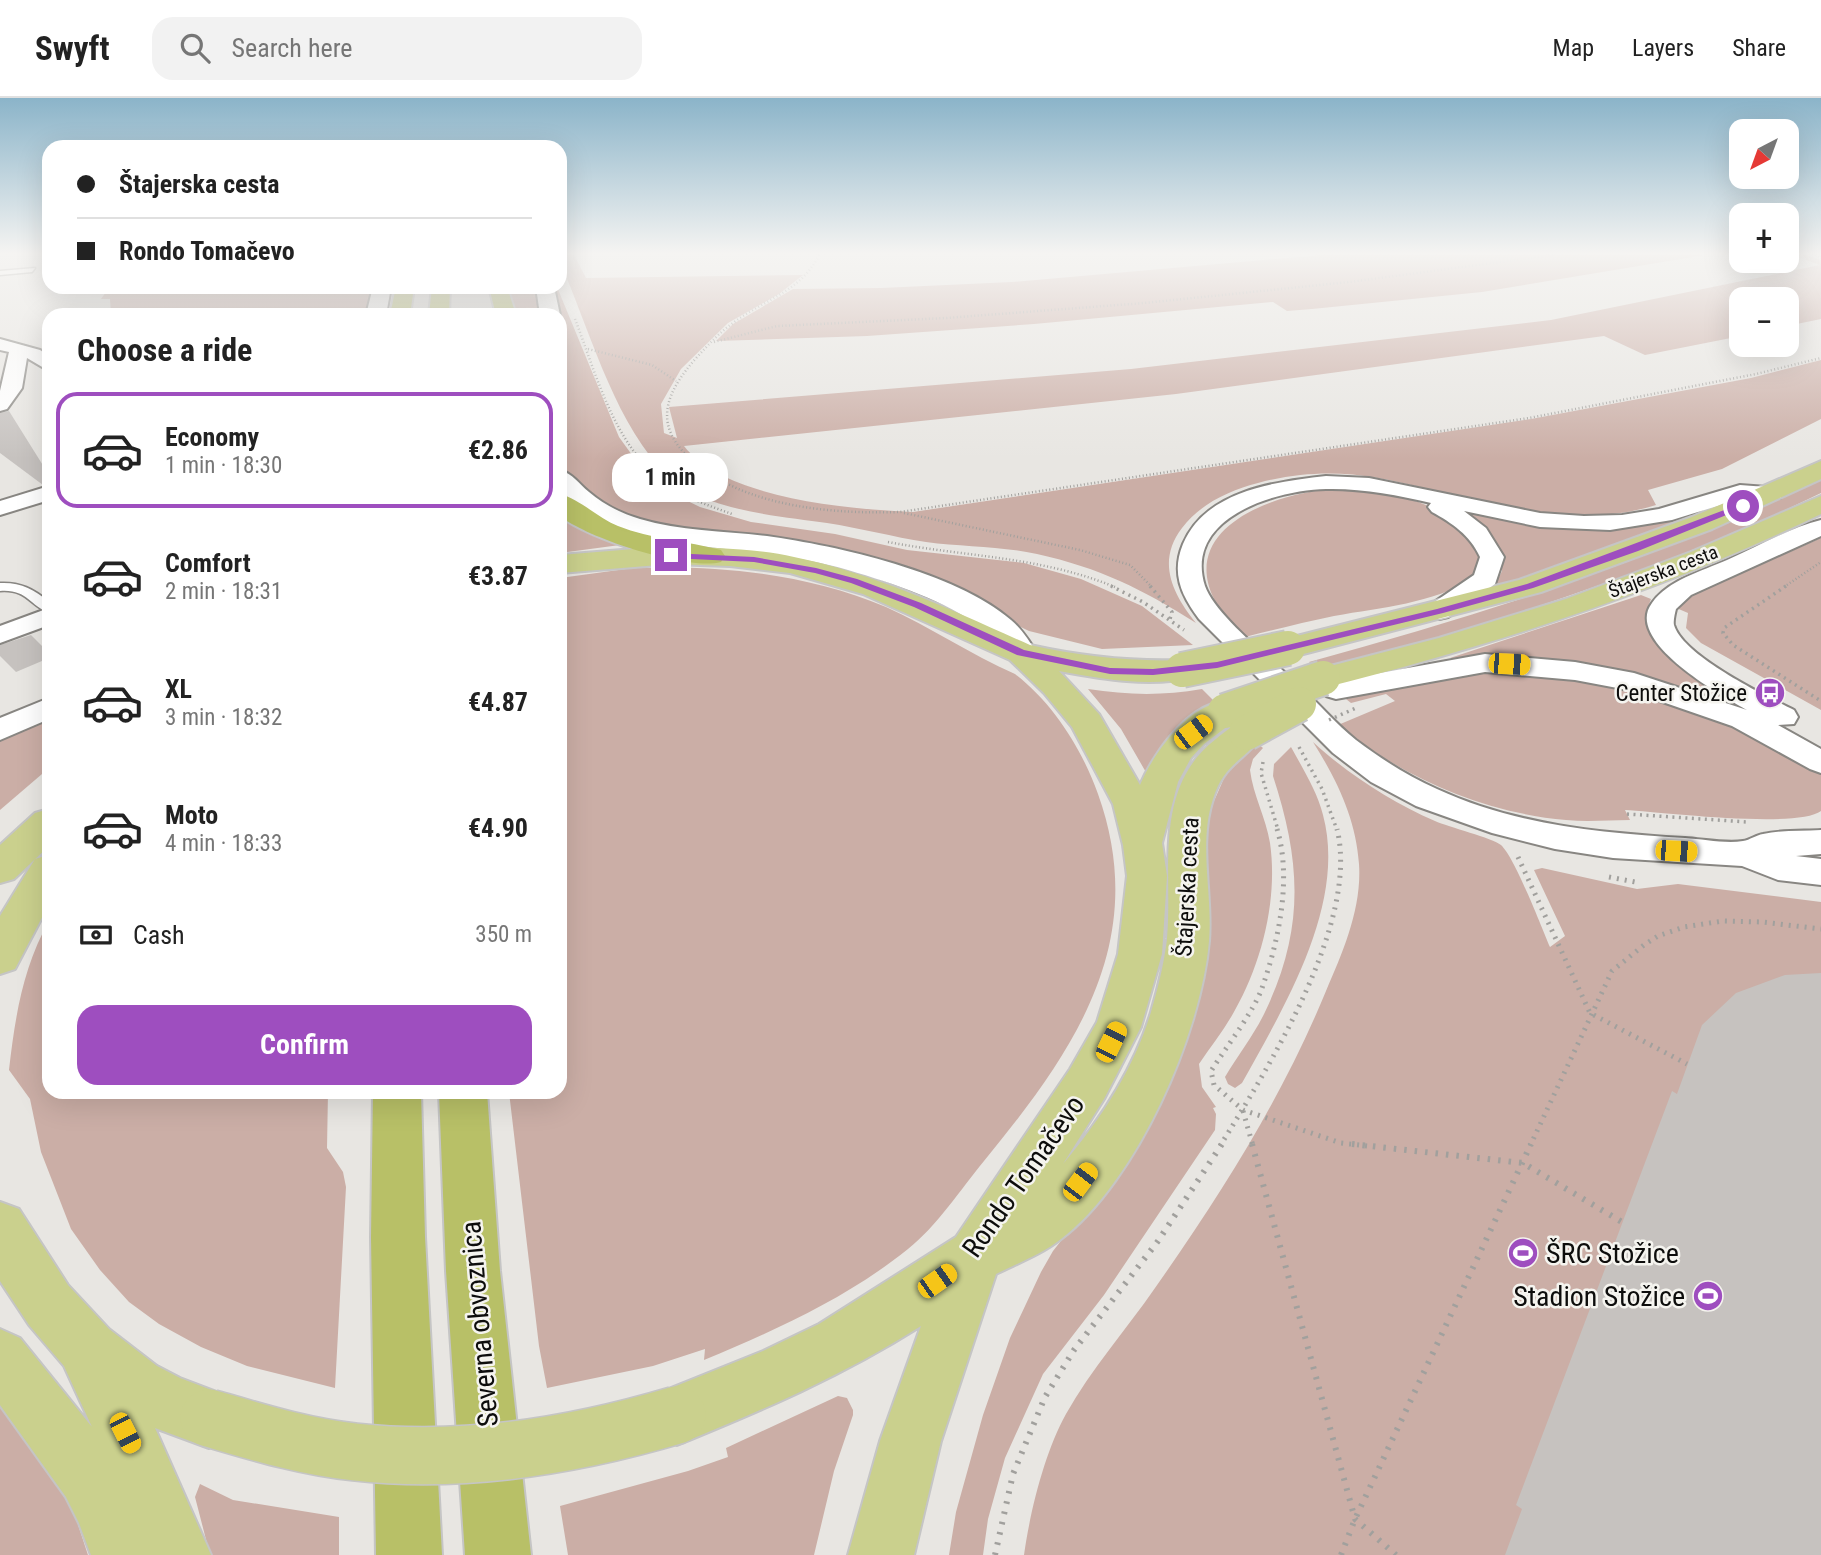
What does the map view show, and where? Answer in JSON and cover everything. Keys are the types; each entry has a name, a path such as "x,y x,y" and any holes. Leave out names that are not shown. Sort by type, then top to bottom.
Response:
{"highway":[{"path":"567,507 579,516 626,538 711,556"},
{"path":"397,1099 398,1237 409,1555"},
{"name":"Severna obvoznica","path":"463,1099 473,1271 498,1555"}],"main road":[{"name":"Štajerska cesta","path":"1021,653 1130,673 1182,670 1288,648 1530,586 1622,554 1772,493 1821,469"},
{"name":"Štajerska cesta","path":"975,1256 1011,1239 1049,1216 1095,1163 1144,1087 1177,999 1184,969 1188,939 1186,857 1191,803 1198,782 1207,767 1230,744 1329,684 1647,578 1728,546 1821,504"},
{"name":"Rondo Tomačevo","path":"0,1228 29,1279 55,1316 85,1348 125,1380 165,1402 209,1418 271,1436 374,1454 474,1454 534,1448 615,1433 677,1415 779,1374 839,1344 975,1256 1087,1084 1118,1027 1142,941 1147,877 1143,845 1132,804 1087,722 1056,686 1021,653 918,605 854,581 773,562 711,556 626,557 567,563"},
{"name":"Štajerska cesta","path":"1143,845 1156,788 1170,762 1193,732 1247,733"},
{"path":"0,868 42,829"},
{"path":"0,892 42,857"},
{"path":"0,957 42,881"},
{"path":"881,1555 892,1502 912,1434 975,1256"},
{"path":"85,1348 146,1475 178,1555"},
{"path":"0,1358 84,1466 124,1555"}],"street":[{"path":"0,344 34,354 42,360"},
{"path":"0,405 12,387 8,379 19,349"},
{"path":"1772,493 1741,492 1644,520 1584,523 1514,516 1362,482 1312,481 1269,491 1236,504 1207,525 1195,542 1189,575 1197,600 1227,633 1344,746 1382,774 1427,798 1504,825 1575,841 1652,850 1751,839 1764,846 1821,842"},
{"path":"567,485 587,506 638,527 682,537 767,545 820,555 881,571 919,585 951,598 995,623 1021,653"},
{"path":"1410,492 1472,527 1485,542 1492,557 1486,579 1439,611"},
{"path":"0,508 42,495"},
{"path":"1821,527 1673,594 1665,601 1659,615 1665,636 1684,657 1821,739"},
{"path":"0,635 42,620"},
{"path":"1329,684 1485,663 1575,671 1634,682 1743,719 1821,762"},
{"path":"0,730 42,710"},
{"path":"1751,839 1778,867 1821,872"}],"lane":[{"path":"0,587 17,586 25,589 42,603"}],"path":[{"path":"576,323 614,416 649,470 666,486 690,499 742,516"},
{"path":"732,323 676,381 666,404 665,415 672,438 690,461 734,485 788,502 858,512 900,512 1529,418 1756,374 1821,358"},
{"path":"710,344 741,334 796,326 849,323"},
{"path":"587,349 652,365 676,381"},
{"path":"900,512 1080,550 1130,565 1168,604 1172,612 1170,619"},
{"path":"877,540 1008,557 1057,568 1123,592 1170,619 1188,633"},
{"path":"1821,562 1724,628 1723,633 1733,645 1821,701"},
{"path":"1247,733 1264,759 1261,773 1281,842 1283,889 1277,930 1261,990 1211,1071 1214,1085 1243,1110 1341,1143 1523,1163 1627,1225"},
{"path":"995,1555 1018,1458 1030,1427 1059,1373 1156,1243 1243,1110 1284,1034 1313,970 1335,909 1341,879 1341,857 1335,821 1320,781 1299,747"},
{"path":"1627,814 1751,839"},
{"path":"1528,859 1517,857 1590,1013 1687,1065"},
{"path":"1341,1555 1355,1519 1612,971 1662,933 1714,920 1781,923 1821,929"},
{"path":"1243,1110 1355,1519 1396,1555"}],"shaded area":[{"path":"567,323 572,323 619,437 645,473 669,492 700,507 751,522 835,534 907,550 1024,563 1081,579 1142,606 1193,645 1102,649 1029,631 934,586 638,522 601,505 574,482 567,472"},
{"path":"584,323 728,323 681,369 661,404 664,433 677,438 669,407 1131,369 1525,323 1729,323 1729,338 1645,355 1604,336 1176,394 684,446 703,464 728,478 758,489 824,504 913,512 1531,419 1751,378 1821,360 1821,419 1722,469 1648,490 1656,505 1642,509 1613,514 1541,513 1503,507 1369,476 1335,473 1298,475 1258,483 1226,494 1189,519 1174,541 1170,553 1169,565 1175,589 1196,623 1120,581 1081,566 1037,554 926,542 760,513 714,502 675,482 659,467 627,421"},
{"path":"1045,323 867,336 716,341 733,324"},
{"path":"1821,479 1821,493 1700,547 1575,594 1321,674 1309,662 1505,604 1634,559 1697,535"},
{"path":"1334,489 1369,491 1405,498 1422,503 1454,520 1469,534 1481,555 1474,578 1458,587 1424,599 1323,618 1245,637 1214,599 1207,573 1210,551 1222,532 1240,517 1287,497"},
{"path":"1454,507 1624,527 1681,518 1685,520 1502,586 1496,583 1502,571 1502,558"},
{"path":"567,517 620,545 567,552"},
{"path":"1821,538 1821,710 1701,643 1686,628 1688,613 1674,607 1677,602 1696,593"},
{"path":"665,567 729,570 793,579 855,595 886,607 1015,674 1054,713 1084,760 1098,794 1112,848 1115,898 1109,946 1095,992 1074,1036 1017,1120 919,1240 885,1267 836,1298 758,1337 704,1360 705,1349 653,1366 547,1388 539,1346 510,1099 567,1099 567,577 633,568"},
{"path":"1641,595 1651,599 1648,623 1750,708 1741,712 1611,672 1558,661 1521,656 1450,658"},
{"path":"1495,670 1588,678 1701,709 1821,770 1821,811 1785,819 1728,818 1625,810 1630,820 1574,821 1535,816 1474,801 1416,776 1363,744 1338,725 1395,701 1386,694 1351,703 1346,699 1404,683"},
{"path":"1088,689 1145,694 1202,689 1217,704 1147,774 1121,729"},
{"path":"42,721 42,774 0,810 0,740"},
{"name":"ŠRC Stožice","path":"1313,742 1355,776 1402,805 1435,821 1501,845 1520,877 1550,947 1565,936 1534,870 1542,868 1637,889 1678,884 1821,902 1821,1555 1024,1555 1039,1482 1058,1429 1086,1381 1144,1304 1249,1144 1309,1031 1345,945 1358,897 1357,847 1344,800"},
{"path":"1258,744 1263,748 1253,759 1250,770 1270,843 1270,908 1260,951 1245,991 1227,1024 1199,1064 1202,1087 1216,1107 1213,1108 1216,1114 1215,1130 1104,1295 1043,1374 1005,1458 988,1519 983,1555 949,1555 956,1512 983,1415 1010,1338 1053,1251 1098,1194 1162,1082 1207,817 1228,769"},
{"path":"1291,747 1323,815 1328,849 1326,884 1319,919 1292,988 1242,1083 1235,1088 1228,1084 1225,1077 1265,1012 1287,952 1292,923 1293,866 1289,837 1273,776 1274,764"},
{"path":"42,934 42,1099 328,1099 327,1148 343,1172 346,1187 335,1388 247,1366 201,1347 159,1324 129,1302 100,1270 71,1229 41,1152 30,1099 9,1070 26,974"},
{"path":"838,1396 847,1398 853,1415 834,1471 814,1555 568,1555 560,1506 688,1471 728,1457 726,1448"},
{"path":"0,1407 64,1482 88,1555 0,1555"},
{"path":"200,1484 233,1500 339,1517 339,1555 210,1555 195,1497"}],"building":[{"path":"9,411 42,464 42,484 0,453 0,413"},
{"path":"31,635 42,646 42,661 16,672 0,656 0,645"},
{"name":"Stadion Stožice","path":"1821,973 1821,1555 1505,1555 1522,1509 1516,1505 1672,1091 1677,1094 1702,1025 1736,993 1785,975"}],"place":[{"name":"Center Stožice","path":"1770,693"},
{"name":"ŠRC Stožice","path":"1523,1253"},
{"name":"Stadion Stožice","path":"1708,1296"}],"route":[{"path":"671,555 754,559 816,570 918,605 1021,653 1110,671 1153,672 1217,665 1530,586 1635,549 1743,506"}]}
